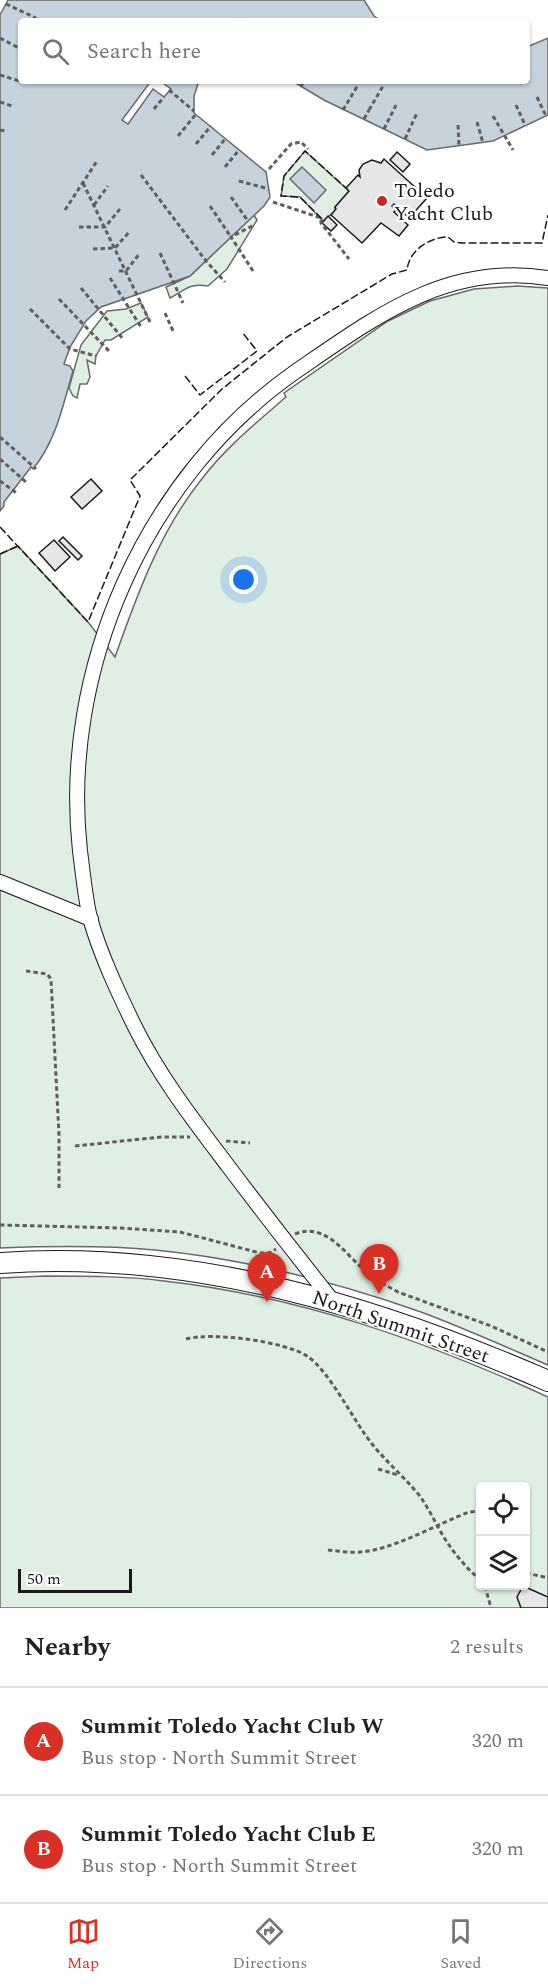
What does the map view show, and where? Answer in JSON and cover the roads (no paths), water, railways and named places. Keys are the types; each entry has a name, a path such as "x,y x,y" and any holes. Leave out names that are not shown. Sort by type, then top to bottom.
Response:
{"main road":[{"name":"North Summit Street","path":"0,1263 60,1262 165,1268 239,1279 332,1300 401,1322 548,1381"}],"street":[{"path":"332,1300 207,1139 156,1067 118,991 91,919 78,832 79,747 88,687 105,627 132,565 155,523 203,458 229,430 281,383 369,321 427,291 492,275 524,275 548,279"},
{"path":"0,882 91,919"}],"place":[{"name":"Toledo Yacht Club","path":"382,201"},
{"name":"Summit Toledo Yacht Club E","path":"379,1294"},
{"name":"Summit Toledo Yacht Club W","path":"267,1302"}]}
